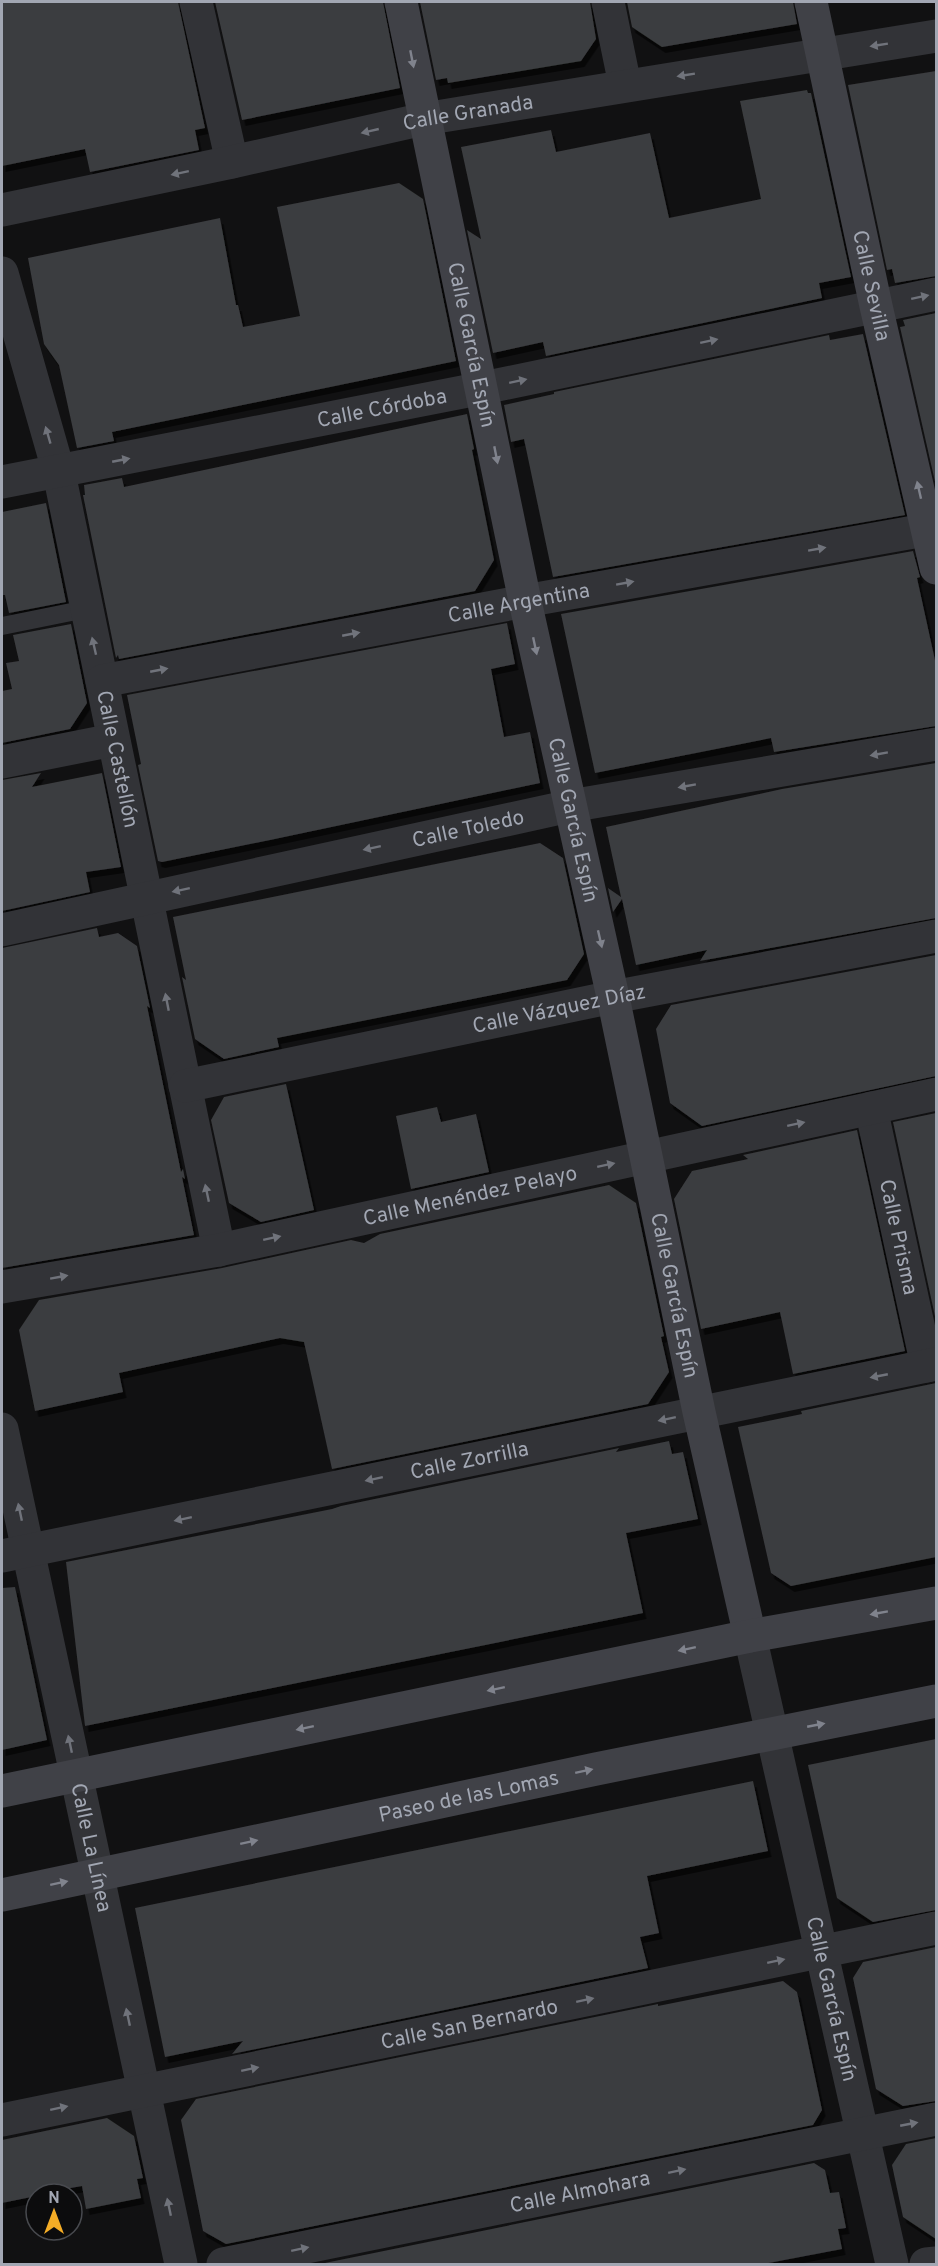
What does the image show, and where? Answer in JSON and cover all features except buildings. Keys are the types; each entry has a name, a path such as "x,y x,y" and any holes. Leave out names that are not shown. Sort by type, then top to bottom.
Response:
{"street":[{"path":"196,2 232,162"},
{"name":"Calle García Espín","path":"401,2 424,119 483,388 525,601 647,1156 699,1412 892,2265"},
{"path":"608,2 625,85"},
{"name":"Calle Sevilla","path":"812,2 876,306 932,529 936,568"},
{"name":"Calle Granada","path":"2,210 424,119 936,36"},
{"name":"Calle Castellón","path":"2,273 58,473 219,1250"},
{"name":"Calle Córdoba","path":"2,482 58,473 483,388 936,294"},
{"name":"Calle Argentina","path":"102,681 525,601 932,529"},
{"path":"2,762 113,740"},
{"name":"Calle Toledo","path":"2,930 570,806 936,744"},
{"name":"Calle Vázquez Díaz","path":"185,1086 613,998 936,936"},
{"name":"Calle Menéndez Pelayo","path":"2,1287 219,1250 936,1094"},
{"name":"Calle Prisma","path":"871,1108 932,1365"},
{"name":"Calle Zorrilla","path":"15,1553 932,1365"},
{"name":"Calle La Línea","path":"2,1428 15,1553 77,1776 96,1874 182,2265"},
{"path":"2,1791 750,1636 936,1603"},
{"name":"Paseo de las Lomas","path":"2,1895 936,1701"},
{"name":"Calle San Bernardo","path":"2,2120 936,1929"},
{"name":"Calle Almohara","path":"222,2265 936,2119"},
{"path":"926,2265 936,2263"}],"lane":[{"path":"2,626 86,609"}]}
